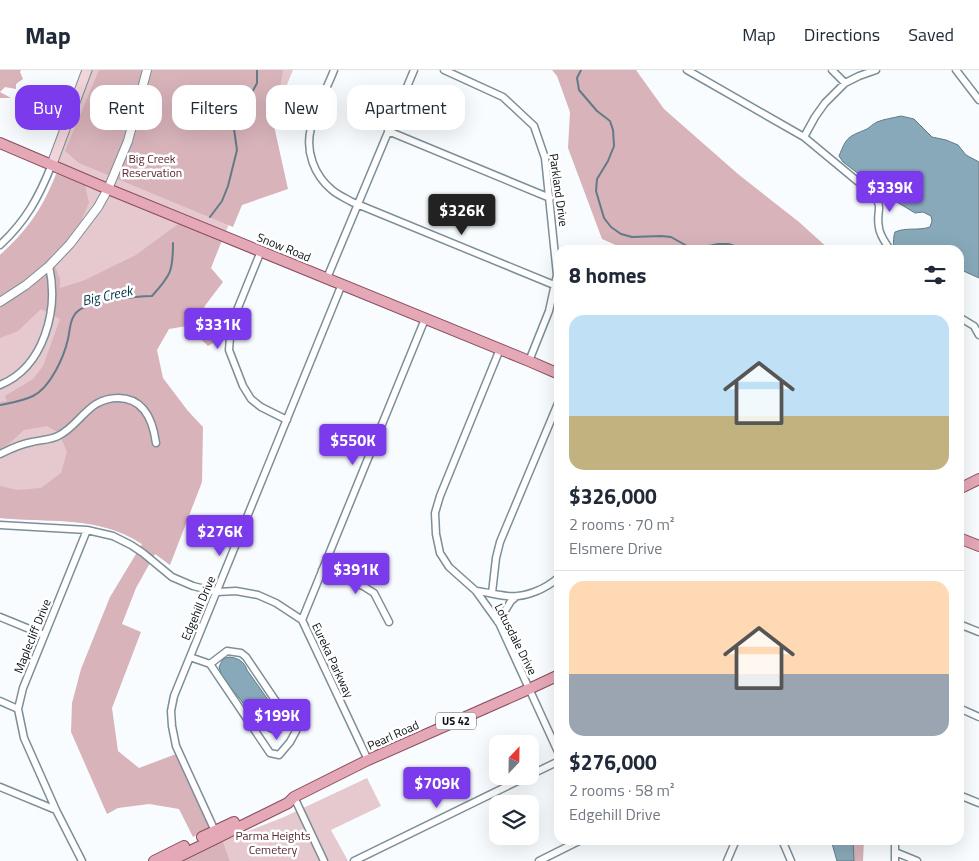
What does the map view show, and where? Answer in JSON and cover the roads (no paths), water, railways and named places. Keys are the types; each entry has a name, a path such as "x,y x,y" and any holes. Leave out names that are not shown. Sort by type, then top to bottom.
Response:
{"main road":[{"path":"52,164 87,70"},
{"name":"Snow Road","path":"0,143 554,372"},
{"path":"964,486 979,479"},
{"path":"964,540 979,546"},
{"name":"Pearl Road","path":"170,861 288,803 294,797 368,760 554,677"},
{"name":"Pearl Road","path":"154,861 285,797 294,797"}],"street":[{"path":"0,302 26,285 49,266 86,224 108,189 128,141 147,70"},
{"path":"334,70 311,126 309,142 310,155 316,171 326,185 339,195 358,204 554,285"},
{"path":"327,278 414,70"},
{"name":"Parkland Drive","path":"444,70 503,97 534,126 545,158 554,245"},
{"path":"686,70 804,137 876,198 879,208 879,231 887,245"},
{"path":"832,70 845,83"},
{"path":"804,137 815,117 845,83 876,70"},
{"path":"956,70 979,100"},
{"path":"388,131 550,198"},
{"path":"0,245 17,228 35,202 52,164"},
{"path":"261,251 231,324 228,350 243,386 251,399 261,407 287,420"},
{"path":"0,385 25,369 35,356 42,342 50,312 52,284 49,266"},
{"name":"Edgehill Drive","path":"215,831 176,746 171,711 174,696 342,284"},
{"name":"Parkland Drive","path":"529,361 554,297"},
{"path":"302,620 425,319"},
{"path":"964,320 977,326 979,335"},
{"name":"Lotusdale Drive","path":"500,349 440,496 435,513 436,534 440,553 449,567 476,591 498,622 554,743"},
{"path":"0,454 24,444 60,436 95,405 112,398 136,402 151,420 156,442"},
{"path":"492,593 500,542 554,413"},
{"name":"Eureka Parkway","path":"0,524 87,530 112,536 131,545 172,577 193,586 217,592 236,591 258,595 276,603 302,620 368,760"},
{"name":"Maplecliff Drive","path":"82,861 56,810 24,738 18,709 23,688 87,530"},
{"path":"322,570 374,592 389,622"},
{"path":"476,591 517,596 529,594 554,581"},
{"path":"498,622 511,601 517,596"},
{"path":"0,617 44,635"},
{"path":"964,626 979,632"},
{"path":"190,656 210,664 270,753 278,755 290,742 296,730 246,657 241,653 227,651 210,664"},
{"path":"0,701 18,709"},
{"path":"964,710 979,717"},
{"path":"539,771 554,764"},
{"path":"354,861 510,785"},
{"path":"0,787 56,810"},
{"path":"294,797 324,861"},
{"path":"964,797 979,803"},
{"path":"539,861 571,845"},
{"path":"727,861 734,845"},
{"path":"784,845 792,861"},
{"path":"895,861 896,845"},
{"path":"895,852 916,861"}],"water":[{"path":"901,116 914,119 932,137 958,145 966,155 979,162 979,278 964,271 964,245 893,245 895,232 930,227 931,216 923,212 915,213 892,199 886,189 864,178 843,162 839,156 849,138 886,119"},
{"path":"229,657 238,659 244,664 282,721 284,727 280,732 274,734 261,728 223,679 219,667 223,659"},
{"path":"832,845 853,845 854,861 837,861"}],"waterway":[{"name":"Big Creek","path":"210,217 222,201 228,186 237,150 233,122 246,104 257,83 257,70"},
{"path":"581,70 577,78 579,90 597,111 610,121 613,130 614,146 608,161 597,179 596,191 604,218 611,227 621,234 632,237 671,237 685,245"},
{"name":"Big Creek","path":"0,405 29,398 45,386 60,363 72,320 78,311 102,302 152,296 170,272 173,243"},
{"path":"713,245 732,245"}],"park label":[{"name":"Big Creek Reservation","path":"152,165"},
{"name":"Parma Heights Cemetery","path":"273,842"}]}
